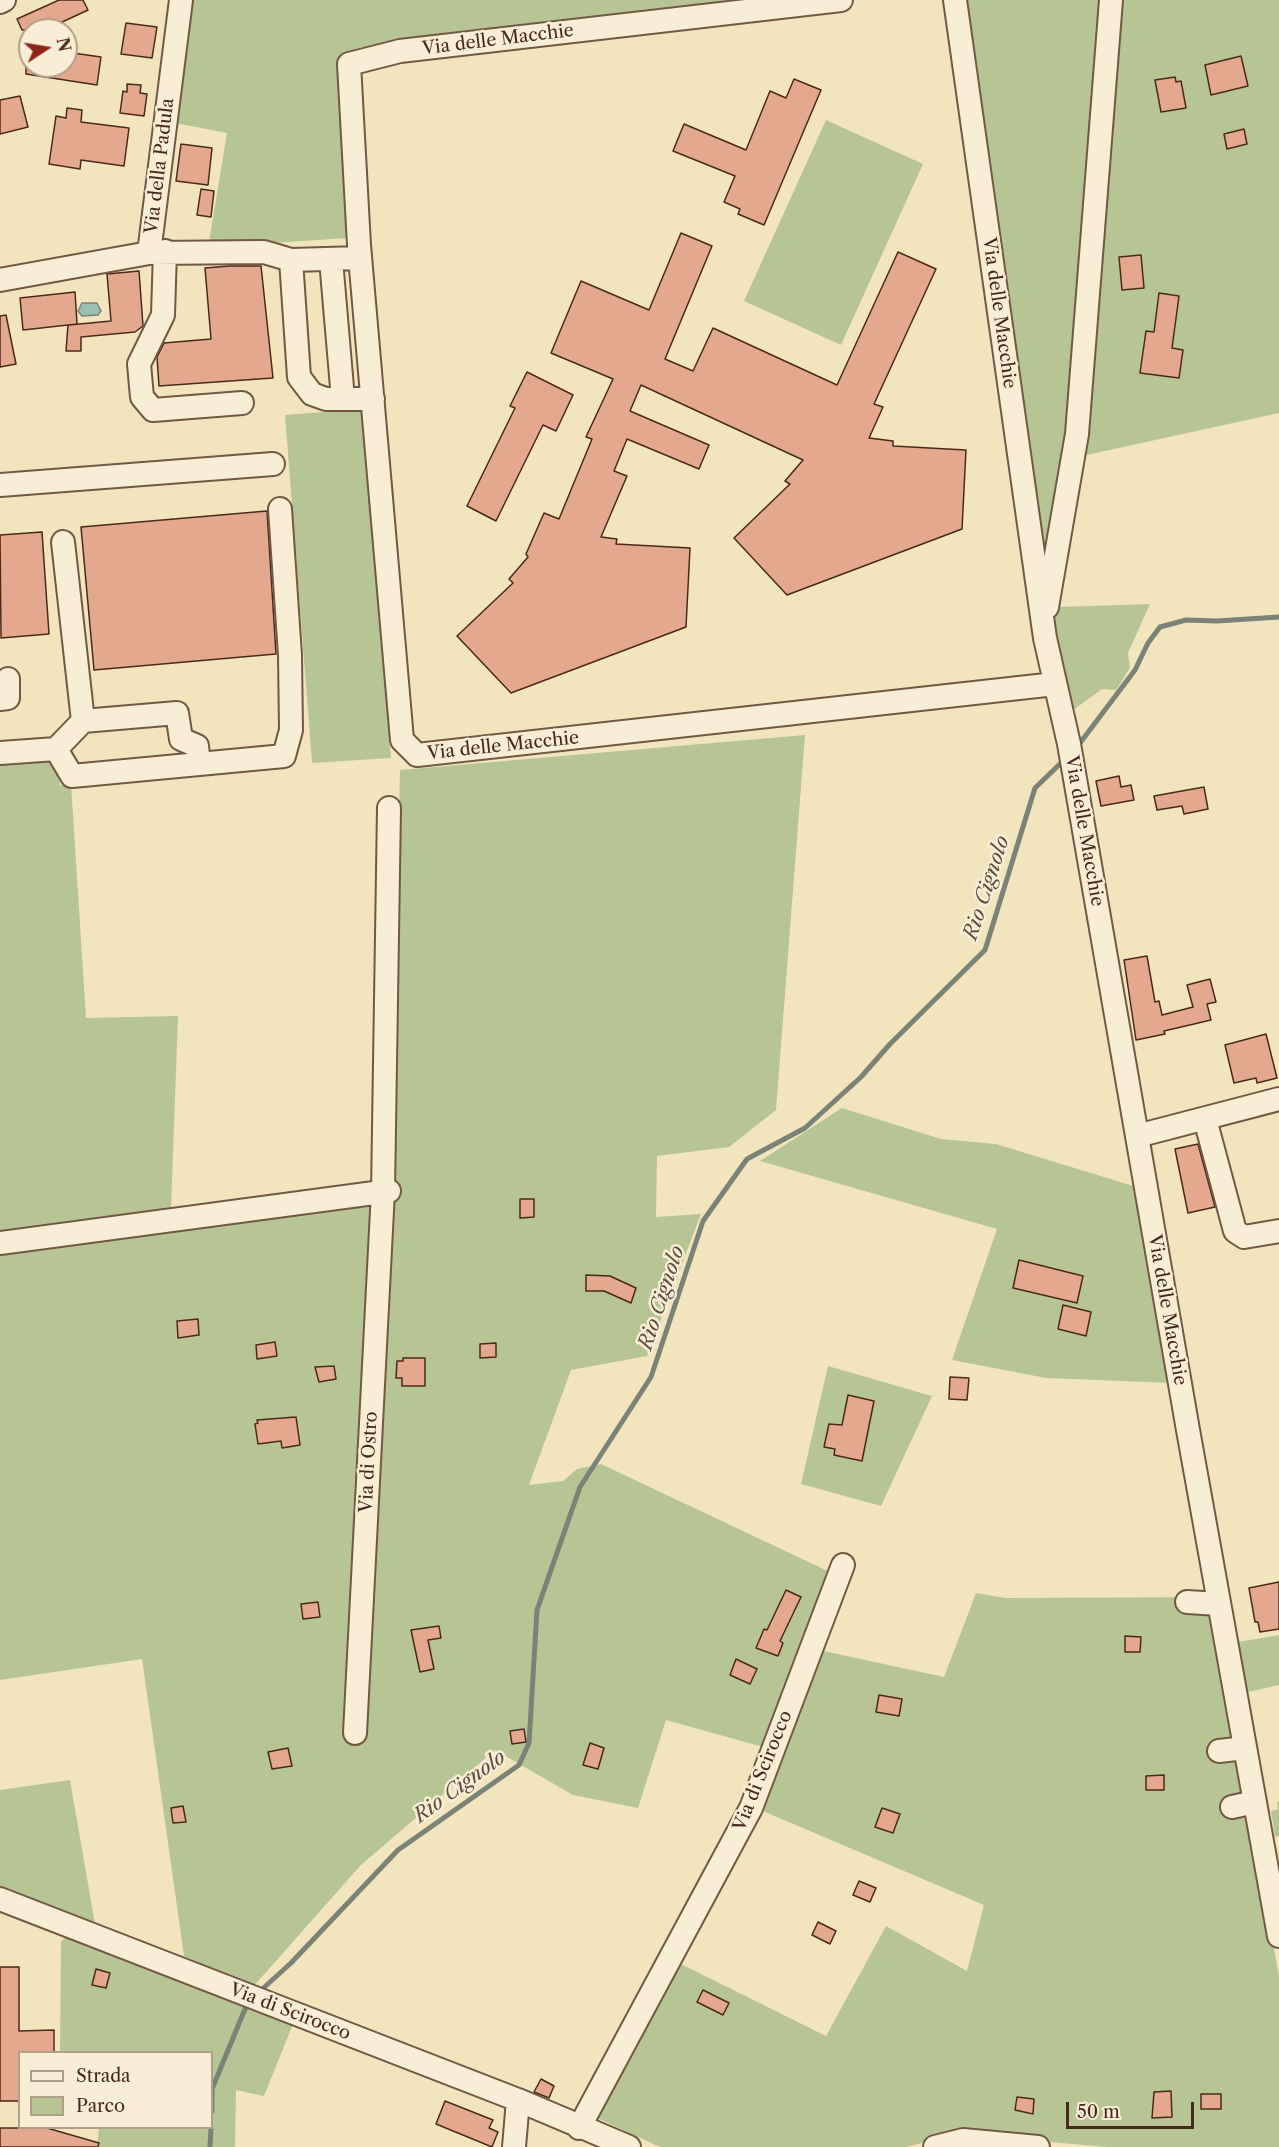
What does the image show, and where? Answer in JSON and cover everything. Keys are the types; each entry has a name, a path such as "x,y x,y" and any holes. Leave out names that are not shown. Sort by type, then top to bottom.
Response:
{"street":[{"name":"Via della Padula","path":"0,280 157,252 181,0"},
{"name":"Via delle Macchie","path":"841,0 400,51 349,64 360,258 402,740 417,755 1055,684"},
{"name":"Via delle Macchie","path":"956,0 1043,626 1070,744 1219,1604 1255,1802 1270,1856 1279,1936"},
{"name":"Via delle Macchie","path":"1043,626 1077,434 1111,0"},
{"path":"242,404 153,410 142,397 139,364 163,315 157,252 264,252 291,260 360,258"},
{"path":"291,260 299,377 312,393 326,399 373,399"},
{"path":"332,260 343,399"},
{"path":"0,485 273,464"},
{"path":"56,748 72,776 284,756 291,730 290,656 280,509"},
{"path":"63,542 83,721"},
{"path":"0,753 56,748 83,721 177,713 181,739 197,746 199,764"},
{"name":"Via di Ostro","path":"355,1733 386,1191 389,808"},
{"path":"1137,1136 1279,1099"},
{"path":"1205,1119 1235,1231 1244,1237 1279,1231"},
{"path":"0,1243 386,1191"},
{"name":"Via di Scirocco","path":"579,2128 752,1808 843,1565"},
{"path":"1187,1602 1219,1604"},
{"path":"1219,1751 1245,1748"},
{"path":"1232,1807 1255,1802"},
{"name":"Via di Scirocco","path":"8,1897 60,1929 169,1956 252,1998 518,2095 579,2128 629,2147"},
{"path":"514,2147 518,2095"},
{"path":"935,2147 963,2140 1038,2147"}],"green space":[{"path":"194,0 768,0 357,48 340,60 338,74 348,238 272,243 209,242 227,133 175,123"},
{"path":"966,0 1279,0 1279,413 1082,456 1048,574"},
{"path":"826,120 923,164 841,345 744,301"},
{"path":"361,409 391,758 312,763 285,415"},
{"path":"1150,604 1128,653 1130,668 1116,690 1102,689 1072,711 1053,616 1059,607"},
{"path":"805,735 776,1110 729,1147 657,1156 656,1217 701,1214 647,1356 571,1370 529,1485 563,1481 577,1469 601,1464 834,1574 763,1747 666,1720 638,1808 573,1795 495,1750 361,1865 252,1988 184,1956 142,1659 0,1680 0,751 57,746 60,785 71,784 86,1018 178,1016 171,1209 390,1180 400,770"},
{"path":"842,1108 941,1139 996,1144 1140,1188 1171,1383 1046,1378 952,1360 997,1229 760,1161"},
{"path":"828,1366 932,1396 881,1506 801,1484"},
{"path":"976,1593 1005,1598 1210,1597 1279,1976 1279,2147 1107,2147 959,2134 906,2147 660,2147 595,2117 681,1964 826,2036 886,1926 967,1971 984,1905 758,1809 819,1650 944,1677"},
{"path":"1279,1635 1279,1685 1248,1692 1238,1642"},
{"path":"70,1780 95,1924 0,1889 0,1790"},
{"path":"1277,1802 1279,1802 1279,1836 1275,1837 1271,1811 1278,1809"},
{"path":"68,1934 226,2000 293,2024 264,2096 236,2090 235,2147 97,2147 99,2129 213,2129 213,2051 60,2051 61,1942"}],"shaded area":[{"path":"82,303 97,303 101,311 98,315 82,316 78,311"}],"building":[{"path":"59,0 83,0 88,10 71,18 19,18"},
{"path":"126,23 157,27 152,58 121,54"},
{"path":"78,54 101,57 97,85 52,78 78,78"},
{"path":"1241,56 1248,86 1211,95 1205,65"},
{"path":"1175,77 1176,82 1181,81 1186,108 1161,112 1155,80"},
{"path":"794,79 821,90 764,225 738,214 740,209 724,202 735,176 673,151 684,124 746,150 770,91 786,98"},
{"path":"127,84 141,85 140,93 147,94 144,116 120,113 123,91 127,92"},
{"path":"20,96 28,127 0,134 0,100"},
{"path":"67,108 82,110 81,122 129,128 124,166 81,160 80,169 49,164 56,116 66,118"},
{"path":"1244,129 1247,144 1227,149 1224,134"},
{"path":"181,144 212,148 208,185 176,181"},
{"path":"201,189 214,191 211,217 197,215"},
{"path":"681,233 712,246 665,359 693,371 713,328 837,385 898,252 936,269 874,404 883,407 869,438 893,441 893,446 966,450 962,529 787,595 734,538 790,484 785,481 803,460 641,385 630,411 709,445 699,469 627,439 614,471 627,476 601,537 617,539 616,544 690,548 686,627 511,693 457,636 513,583 509,579 528,557 526,554 544,513 559,519 592,439 586,437 613,379 551,353 581,281 649,310"},
{"path":"1141,255 1144,288 1122,290 1119,257"},
{"path":"261,266 273,378 159,386 157,357 164,343 211,339 205,268"},
{"path":"139,271 143,326 135,332 81,337 81,351 66,351 68,325 23,330 20,298 75,292 77,324 69,325 111,321 107,274"},
{"path":"1159,293 1179,296 1172,348 1183,350 1179,378 1140,373 1146,331 1154,332"},
{"path":"6,315 16,364 0,367 0,316"},
{"path":"527,372 573,395 556,431 543,425 496,521 467,506 515,408 510,406"},
{"path":"267,511 276,654 94,670 81,527"},
{"path":"42,532 49,634 1,638 0,535"},
{"path":"1119,776 1121,787 1131,785 1134,800 1101,806 1096,781"},
{"path":"1204,787 1208,809 1184,814 1182,806 1157,810 1154,796"},
{"path":"1147,956 1155,1002 1159,1001 1162,1015 1193,1007 1187,985 1210,979 1216,1002 1207,1004 1211,1020 1136,1040 1124,960"},
{"path":"1266,1034 1277,1078 1257,1083 1256,1078 1234,1083 1225,1045"},
{"path":"1198,1144 1215,1207 1188,1213 1175,1149"},
{"path":"520,1199 534,1199 534,1217 520,1218"},
{"path":"1019,1260 1083,1276 1077,1303 1013,1288"},
{"path":"586,1275 610,1276 636,1288 631,1303 604,1291 586,1291"},
{"path":"1063,1305 1091,1312 1086,1336 1058,1329"},
{"path":"198,1319 199,1335 178,1338 177,1321"},
{"path":"275,1342 277,1356 257,1359 256,1345"},
{"path":"496,1343 496,1357 480,1358 480,1344"},
{"path":"403,1358 425,1358 425,1386 402,1386 402,1378 396,1378 397,1361 403,1361"},
{"path":"334,1366 336,1379 319,1382 315,1367"},
{"path":"950,1377 969,1378 967,1400 949,1399"},
{"path":"848,1395 874,1401 862,1461 834,1455 835,1449 824,1447 829,1424 842,1425"},
{"path":"296,1417 300,1445 282,1448 281,1441 258,1444 255,1424 258,1423 257,1420"},
{"path":"1279,1582 1279,1629 1260,1632 1258,1622 1255,1622 1249,1588"},
{"path":"786,1590 801,1597 780,1641 783,1643 778,1656 756,1648"},
{"path":"318,1602 320,1617 303,1619 301,1604"},
{"path":"439,1626 441,1638 428,1640 434,1669 420,1672 411,1630"},
{"path":"1125,1636 1141,1637 1140,1652 1125,1652"},
{"path":"736,1659 757,1669 750,1684 730,1675"},
{"path":"879,1695 902,1699 899,1716 876,1712"},
{"path":"524,1729 526,1742 512,1744 510,1731"},
{"path":"590,1743 604,1748 598,1769 583,1765"},
{"path":"288,1748 292,1766 272,1769 268,1752"},
{"path":"1164,1775 1164,1790 1146,1790 1146,1776"},
{"path":"183,1806 186,1822 173,1823 171,1808"},
{"path":"882,1808 900,1814 893,1833 875,1827"},
{"path":"859,1881 876,1888 870,1902 853,1895"},
{"path":"818,1922 836,1931 830,1944 812,1935"},
{"path":"0,1967 19,1967 19,2031 54,2030 54,2051 18,2051 18,2101 0,2101"},
{"path":"96,1969 110,1973 106,1988 92,1985"},
{"path":"703,1990 729,2003 723,2015 697,2002"},
{"path":"541,2079 554,2086 549,2098 534,2092"},
{"path":"1171,2091 1172,2117 1152,2118 1154,2092"},
{"path":"1201,2094 1221,2094 1221,2109 1201,2109"},
{"path":"1017,2097 1034,2099 1033,2114 1015,2110"},
{"path":"445,2101 493,2120 489,2128 498,2132 492,2147 436,2124"},
{"path":"0,2128 50,2129 99,2143 98,2147 0,2147"}],"waterway":[{"name":"Rio Cignolo","path":"1077,747 1135,670 1148,643 1160,627 1186,620 1217,621 1279,617"},
{"name":"Rio Cignolo","path":"259,1992 291,1963 398,1850 519,1765 529,1743 537,1610 580,1487 651,1377 703,1221 747,1159 805,1128 861,1077 890,1044 985,950 1035,788 1064,760"},
{"name":"Rio Cignolo","path":"213,2087 245,2009 251,2001"},
{"name":"Rio Cignolo","path":"210,2147 211,2129"}]}
